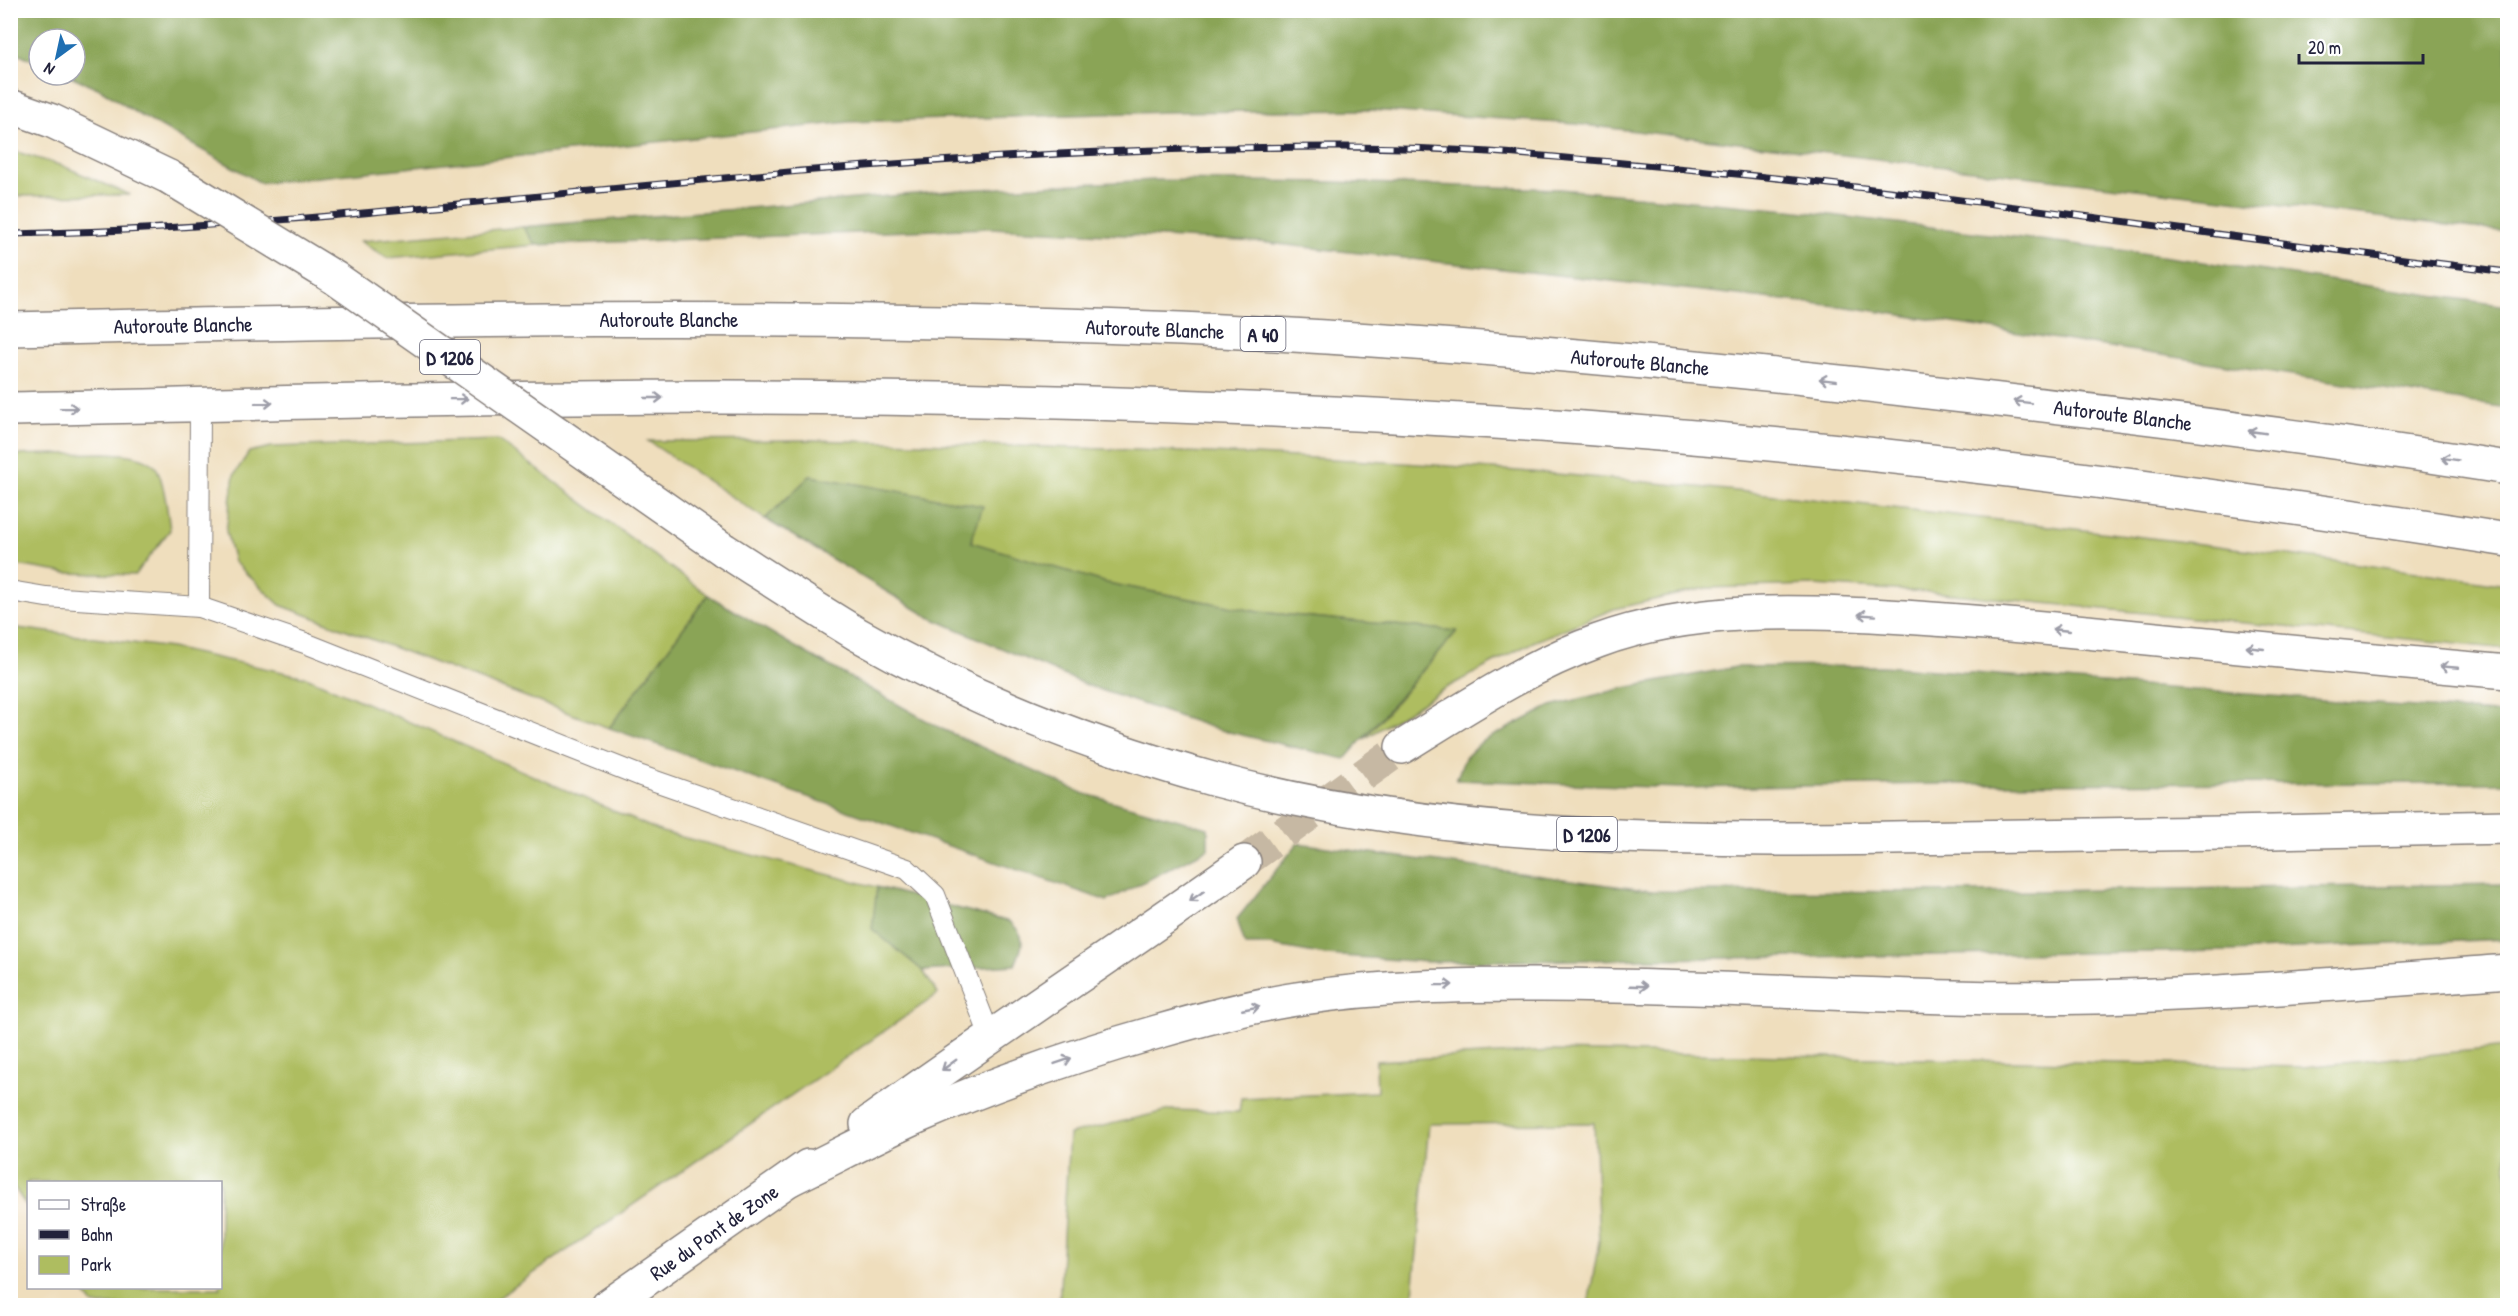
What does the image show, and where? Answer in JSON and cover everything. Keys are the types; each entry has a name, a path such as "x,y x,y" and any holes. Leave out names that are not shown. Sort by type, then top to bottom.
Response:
{"main road":[{"name":"D 1206","path":"10,106 52,121 169,177 334,278 724,550 860,635 1002,705 1077,736 1150,761 1293,799 1404,817 1494,828 1621,836 1905,838 2508,827"},
{"name":"Autoroute Blanche","path":"10,329 671,318 862,320 1183,330 1648,361 2123,414 2508,468"},
{"path":"10,409 583,398 982,400 1180,406 1499,422 1790,447 2112,483 2508,540"},
{"path":"1402,747 1529,671 1599,640 1691,619 1755,613 1830,613 2003,624 2508,672"},
{"path":"790,1179 990,1036 1144,933 1244,862"},
{"path":"790,1179 915,1118 1018,1076 1103,1047 1179,1025 1239,1010 1312,997 1419,986 1472,985 1608,985 1959,998 2138,996 2508,971"},
{"name":"Rue du Pont de Zone","path":"608,1305 790,1179"}],"lane":[{"path":"199,607 200,405"},
{"path":"10,591 46,597 199,607 305,643 641,776 907,869 935,895 990,1036"}],"green space":[{"path":"11,10 2507,11 2507,232 1575,124 1370,110 1167,112 849,122 261,183 87,83 87,27 27,27 27,57 11,50"},
{"path":"10,150 63,166 130,195 11,196"},
{"path":"1155,180 1333,182 1560,189 1789,210 2106,248 2507,306 2507,408 1855,308 1259,242 990,228 536,245 523,227 961,190"},
{"path":"523,227 536,245 387,258 360,241"},
{"path":"498,440 708,595 609,728 280,605 234,562 226,531 234,475 249,452 271,447"},
{"path":"813,440 1262,455 1441,465 1778,495 2206,545 2507,585 2507,649 1943,593 1814,585 1706,588 1614,609 1533,642 1444,689 1364,739 1457,631 1259,612 1107,583 970,542 982,506 810,476 765,519 648,441"},
{"path":"105,453 132,455 145,459 155,466 163,487 170,530 135,575 66,573 11,564 11,455"},
{"path":"810,476 983,506 971,542 1107,583 1259,612 1457,631 1345,759 1216,729 1089,686 929,617 765,519"},
{"path":"708,595 940,728 1082,793 1208,828 1208,849 1107,901 609,728"},
{"path":"10,627 171,648 306,677 662,832 877,887 873,929 923,971 938,994 488,1305 93,1305 82,1289 222,1289 222,1181 27,1181 27,1207 11,1182"},
{"path":"1883,666 2507,714 2507,783 1939,784 1680,788 1456,780 1465,758 1481,742 1551,706 1624,688 1736,667"},
{"path":"1298,843 1652,891 1971,892 2507,884 2507,939 2231,951 1428,962 1326,955 1270,945 1245,945 1237,919"},
{"path":"877,887 1010,922 1022,937 1015,965 923,971 872,929"},
{"path":"2507,1047 2507,1305 1588,1305 1599,1242 1594,1123 1429,1124 1412,1305 1059,1305 1069,1134 1170,1110 1239,1112 1241,1098 1377,1092 1376,1061 1552,1051 2303,1067"}],"tunnel":[{"path":"1244,862 1402,747"}],"railway":[{"path":"10,234 212,225 943,160 1072,153 1266,147 1377,147 1566,158 1807,181 2508,272"}]}
